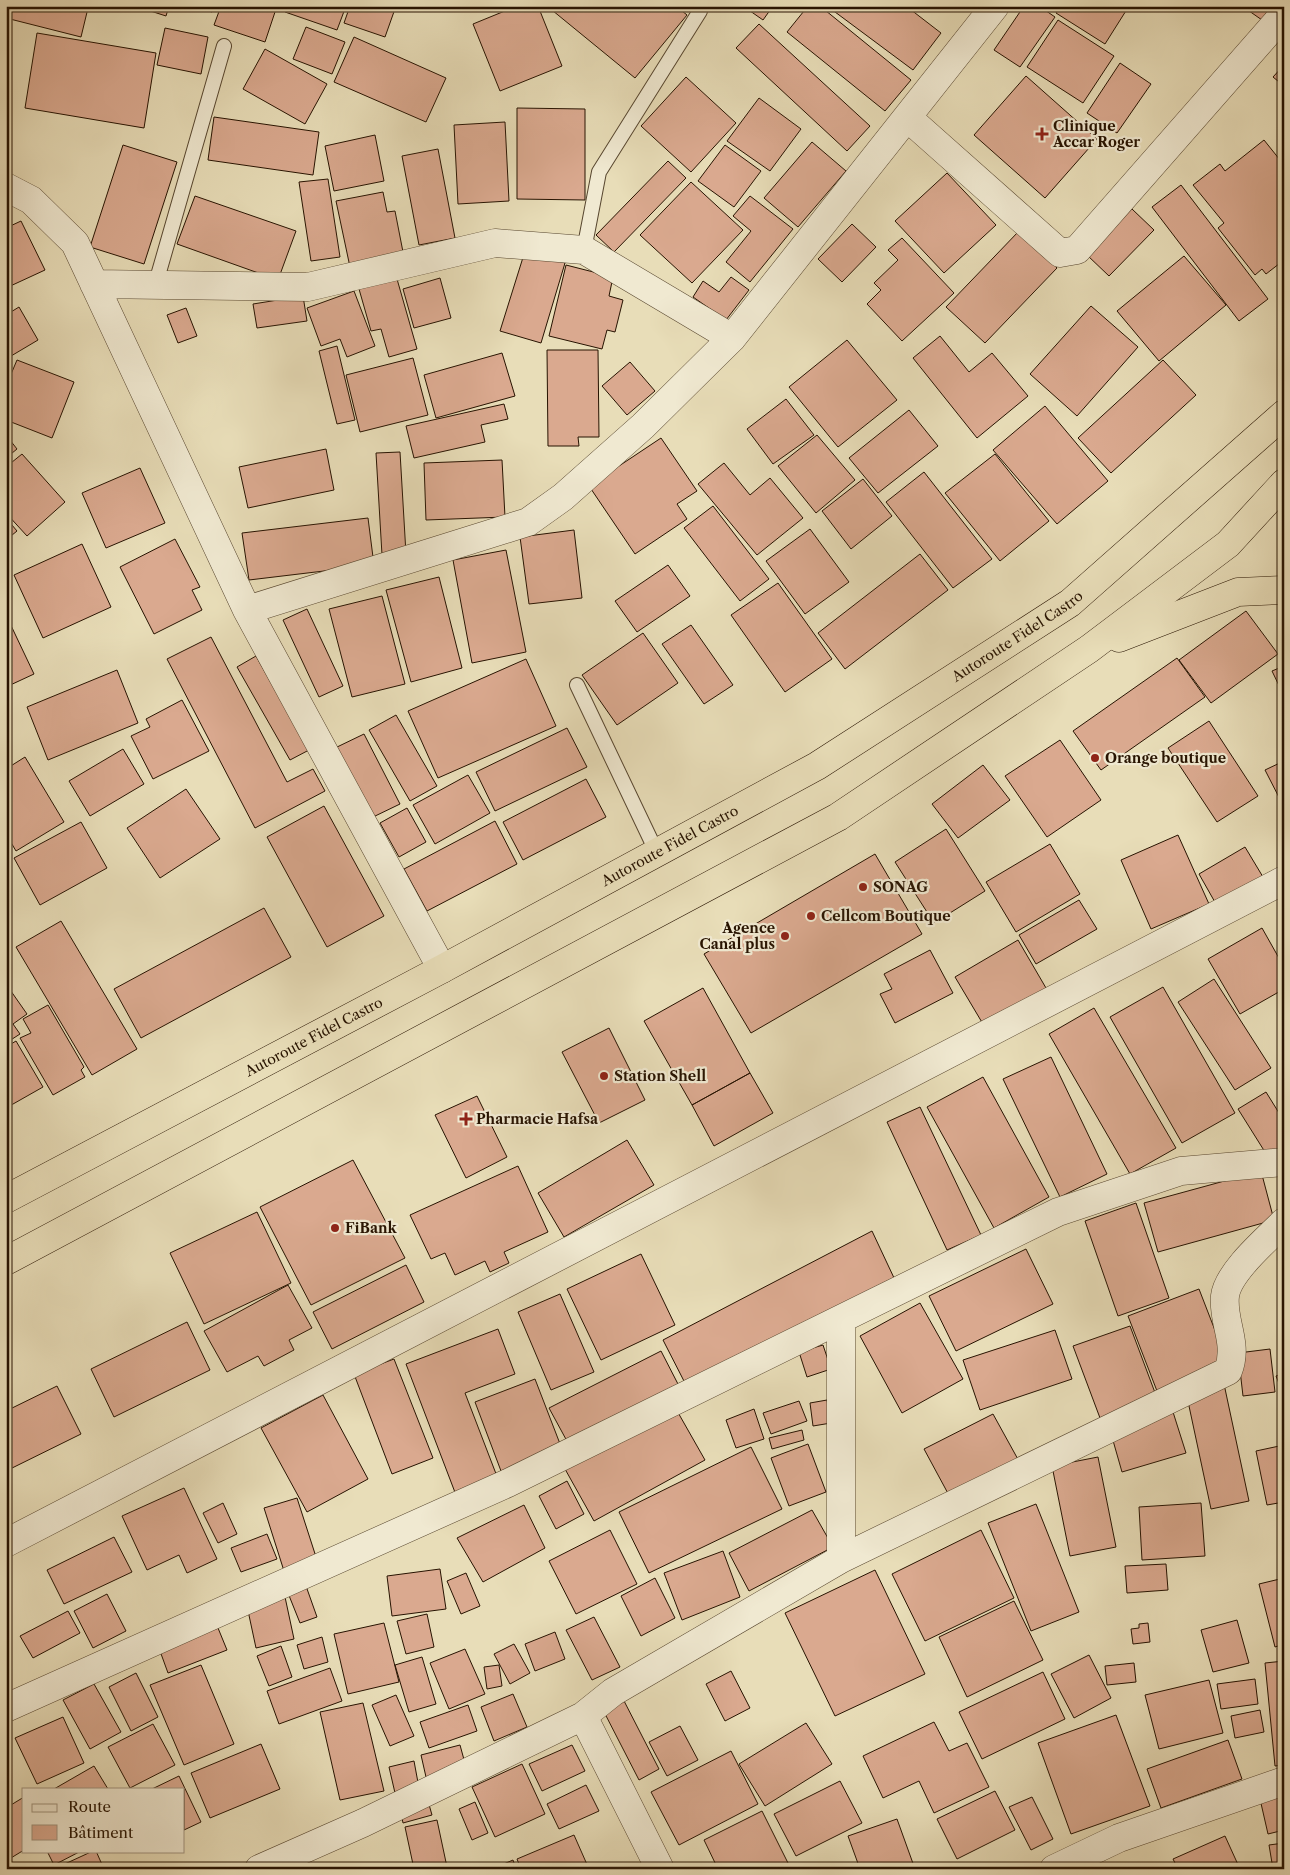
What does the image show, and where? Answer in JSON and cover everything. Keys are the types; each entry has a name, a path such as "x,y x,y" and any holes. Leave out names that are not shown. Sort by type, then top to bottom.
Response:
{"highway":[{"name":"Autoroute Fidel Castro","path":"6,1199 442,969 817,766 1070,603 1284,414"},
{"path":"6,1261 838,817 1089,649 1228,544 1284,483"},
{"path":"1089,649 1238,592 1284,590"}],"street":[{"path":"247,610 528,522 563,498 643,426 732,338 908,118 994,6"},
{"path":"908,118 1060,253 1077,250 1284,14"},
{"path":"6,187 32,200 75,243 247,610 442,969"},
{"path":"94,284 308,287 495,243 584,250 732,338"},
{"path":"6,1543 1284,880"},
{"path":"6,1708 508,1483 1058,1212 1181,1171 1284,1162"},
{"path":"259,1869 363,1823 583,1716 613,1692 841,1559 1228,1371 1233,1358 1225,1296 1235,1273 1284,1222"},
{"path":"841,1320 841,1559"},
{"path":"583,1716 660,1869"},
{"path":"1054,1869 1119,1838 1284,1780"}],"lane":[{"path":"584,250 600,172 700,10 700,6"},
{"path":"155,286 224,46"},
{"path":"578,685 657,853"}],"building":[{"path":"6,6 81,6 88,8 81,37 6,18"},
{"path":"135,6 169,6 166,16"},
{"path":"191,6 214,6 212,12"},
{"path":"221,6 257,6 275,12 265,42 214,25"},
{"path":"287,6 346,6 337,30 285,12"},
{"path":"350,6 396,6 385,37 344,23"},
{"path":"478,6 492,6 480,11"},
{"path":"517,6 538,6 562,66 500,91 473,24"},
{"path":"547,6 676,6 687,15 635,78"},
{"path":"743,6 773,6 763,20"},
{"path":"808,6 820,6 911,80 885,111 787,32"},
{"path":"827,6 906,6 941,33 913,70"},
{"path":"1024,6 1039,6 1055,17 1020,67 994,50"},
{"path":"1060,6 1129,6 1105,44 1056,13"},
{"path":"1242,6 1271,6 1262,20"},
{"path":"1058,20 1114,56 1083,103 1027,67"},
{"path":"759,24 870,126 847,151 736,48"},
{"path":"306,27 345,42 332,74 293,59"},
{"path":"165,28 208,37 201,74 157,65"},
{"path":"37,33 156,53 144,128 25,108"},
{"path":"354,37 446,78 426,122 334,82"},
{"path":"265,49 327,84 305,124 243,89"},
{"path":"1120,63 1151,84 1117,133 1087,113"},
{"path":"1284,65 1284,86 1273,77"},
{"path":"1026,76 1097,139 1045,198 974,135"},
{"path":"686,77 736,123 691,172 641,126"},
{"path":"759,98 801,129 770,171 727,141"},
{"path":"517,108 585,109 585,200 517,199"},
{"path":"214,117 319,132 313,175 208,160"},
{"path":"505,122 509,201 458,204 454,125"},
{"path":"375,135 384,181 334,191 325,146"},
{"path":"1264,140 1284,165 1284,260 1266,274 1262,269 1255,275 1218,228 1224,223 1193,185 1220,164 1225,171"},
{"path":"812,142 846,171 798,227 764,198"},
{"path":"123,145 177,162 144,264 90,247"},
{"path":"725,145 761,171 734,207 698,181"},
{"path":"438,149 455,238 419,245 402,156"},
{"path":"668,161 686,178 614,252 596,235"},
{"path":"947,173 996,225 944,273 895,221"},
{"path":"328,179 340,257 311,261 299,182"},
{"path":"691,182 743,230 692,283 640,235"},
{"path":"1181,185 1268,299 1239,321 1152,207"},
{"path":"383,192 387,212 395,211 403,252 350,267 336,201"},
{"path":"195,196 296,231 278,280 177,244"},
{"path":"750,196 793,229 750,282 726,262 751,231 733,216"},
{"path":"1132,209 1154,230 1109,276 1087,255"},
{"path":"21,221 45,270 6,288 6,228"},
{"path":"852,224 876,247 842,282 818,259"},
{"path":"1019,231 1057,268 985,343 946,307"},
{"path":"902,238 954,293 902,341 867,304 881,290 874,283 898,260 888,250"},
{"path":"525,251 565,263 541,343 500,331"},
{"path":"1184,256 1226,305 1159,361 1117,311"},
{"path":"566,265 613,277 609,296 623,300 615,332 607,330 602,349 549,336"},
{"path":"731,277 749,290 726,320 693,297 703,281 719,292"},
{"path":"440,278 451,318 414,328 403,289"},
{"path":"397,279 417,349 389,357 381,329 371,331 359,289"},
{"path":"354,291 375,346 347,357 340,339 321,346 307,308"},
{"path":"303,296 307,321 257,328 253,304"},
{"path":"1091,306 1138,347 1077,416 1030,374"},
{"path":"19,307 38,340 6,359 6,315"},
{"path":"186,308 197,336 178,343 167,315"},
{"path":"940,336 969,372 992,353 1028,396 977,438 913,358"},
{"path":"847,340 897,400 838,447 789,387"},
{"path":"337,346 355,420 337,424 319,351"},
{"path":"547,350 598,350 599,437 578,437 579,446 548,446"},
{"path":"502,353 515,396 436,418 424,375"},
{"path":"413,358 428,415 360,432 346,375"},
{"path":"17,360 74,382 52,438 6,420 6,386"},
{"path":"1163,360 1196,395 1111,473 1078,438"},
{"path":"630,362 655,391 627,415 602,386"},
{"path":"786,399 814,435 773,464 747,429"},
{"path":"504,404 508,419 481,425 485,442 414,458 406,426"},
{"path":"1045,406 1108,481 1057,524 993,450"},
{"path":"909,410 938,446 878,493 849,458"},
{"path":"6,435 17,449 6,458"},
{"path":"817,435 855,480 816,513 778,466"},
{"path":"661,438 697,491 677,504 687,519 635,554 589,486"},
{"path":"326,449 334,490 248,508 239,467"},
{"path":"400,452 406,554 382,555 376,453"},
{"path":"22,454 65,502 27,536 6,513 6,467"},
{"path":"995,454 1049,521 1000,561 945,493"},
{"path":"502,460 505,517 426,520 424,463"},
{"path":"724,463 750,495 770,478 803,518 757,555 698,484"},
{"path":"140,468 165,523 106,548 82,493"},
{"path":"924,472 992,559 953,588 886,502"},
{"path":"863,479 892,516 851,549 822,511"},
{"path":"713,506 769,579 740,601 684,528"},
{"path":"6,518 17,531 6,540"},
{"path":"368,518 374,565 249,580 242,533"},
{"path":"810,529 849,582 805,614 766,561"},
{"path":"574,530 582,598 529,604 520,537"},
{"path":"175,539 200,587 192,590 202,610 154,634 120,567"},
{"path":"82,544 111,607 43,638 14,575"},
{"path":"506,550 526,652 472,663 453,560"},
{"path":"920,554 948,590 845,669 818,633"},
{"path":"668,565 690,596 637,632 615,601"},
{"path":"439,577 462,668 411,682 386,590"},
{"path":"778,583 832,659 785,692 731,615"},
{"path":"382,596 405,684 352,697 329,609"},
{"path":"307,609 343,686 319,697 283,620"},
{"path":"1246,611 1278,654 1211,703 1179,660"},
{"path":"6,615 34,674 6,687"},
{"path":"691,625 733,685 704,704 662,644"},
{"path":"643,633 678,683 617,725 582,675"},
{"path":"211,637 287,782 313,769 325,791 255,828 167,659"},
{"path":"256,656 309,750 290,760 237,667"},
{"path":"1177,658 1205,697 1101,770 1073,731"},
{"path":"526,659 556,726 438,778 408,711"},
{"path":"1284,666 1284,696 1272,671"},
{"path":"117,670 138,723 48,760 27,707"},
{"path":"182,700 209,751 153,779 131,736 150,727 146,719"},
{"path":"396,715 437,786 410,801 369,730"},
{"path":"1209,721 1258,796 1217,822 1168,748"},
{"path":"567,728 587,767 495,811 476,772"},
{"path":"364,734 400,804 371,818 335,748"},
{"path":"1060,740 1101,800 1047,837 1005,776"},
{"path":"123,749 144,784 90,816 69,781"},
{"path":"25,757 64,822 16,851 6,834 6,769"},
{"path":"1284,761 1284,807 1265,770"},
{"path":"983,765 1010,800 958,838 932,804"},
{"path":"468,775 490,813 435,844 413,805"},
{"path":"586,779 606,817 523,860 503,822"},
{"path":"186,789 220,839 160,878 127,828"},
{"path":"324,806 384,916 327,947 267,837"},
{"path":"407,808 426,842 399,857 380,823"},
{"path":"495,821 517,864 427,911 404,869"},
{"path":"81,822 107,868 40,905 14,858"},
{"path":"946,829 985,891 934,923 895,862"},
{"path":"1178,835 1209,904 1151,929 1121,860"},
{"path":"1050,844 1080,894 1016,932 986,882"},
{"path":"1245,847 1263,877 1216,904 1199,874"},
{"path":"875,854 922,934 751,1033 704,954"},
{"path":"1079,900 1097,929 1036,964 1019,935"},
{"path":"264,908 291,957 141,1038 114,989"},
{"path":"61,921 137,1049 92,1075 16,947"},
{"path":"1262,928 1284,967 1284,989 1240,1014 1208,959"},
{"path":"1018,940 1046,988 983,1024 955,977"},
{"path":"930,950 953,993 895,1023 880,994 892,989 884,974"},
{"path":"1214,979 1271,1068 1235,1090 1178,1002"},
{"path":"6,984 27,1014 13,1024 20,1034 6,1043"},
{"path":"1163,987 1235,1113 1182,1143 1110,1017"},
{"path":"703,988 750,1073 692,1105 644,1021"},
{"path":"48,1005 84,1067 81,1070 85,1077 53,1095 20,1038 31,1033 23,1019"},
{"path":"1094,1008 1176,1148 1130,1174 1049,1034"},
{"name":"Station Shell","path":"609,1028 645,1100 599,1123 562,1052"},
{"path":"16,1041 43,1087 6,1108 6,1047"},
{"path":"1051,1057 1107,1174 1060,1197 1003,1079"},
{"path":"750,1073 773,1113 714,1146 692,1105"},
{"path":"983,1077 1049,1197 994,1228 927,1107"},
{"path":"1266,1092 1284,1121 1284,1152 1270,1160 1238,1109"},
{"path":"477,1096 507,1157 466,1178 435,1115"},
{"path":"920,1107 981,1235 947,1250 887,1122"},
{"path":"627,1140 654,1185 564,1237 538,1193"},
{"path":"353,1160 405,1258 311,1305 260,1207"},
{"path":"518,1166 548,1232 504,1252 509,1263 490,1272 485,1261 455,1275 445,1253 431,1259 410,1215"},
{"path":"1261,1171 1274,1220 1158,1252 1144,1203"},
{"path":"1136,1203 1169,1298 1118,1316 1085,1221"},
{"path":"257,1212 291,1283 204,1324 170,1253"},
{"path":"872,1231 895,1280 686,1385 663,1340"},
{"path":"1026,1249 1053,1304 956,1351 929,1296"},
{"path":"641,1254 675,1325 601,1360 567,1289"},
{"path":"406,1265 424,1302 332,1349 313,1312"},
{"path":"288,1285 312,1328 289,1340 294,1350 264,1366 258,1356 227,1372 204,1331"},
{"path":"1199,1289 1228,1364 1157,1391 1128,1316"},
{"path":"560,1294 594,1372 551,1390 518,1312"},
{"path":"920,1303 963,1379 902,1413 860,1336"},
{"path":"187,1322 210,1370 114,1417 91,1369"},
{"path":"1130,1326 1157,1398 1100,1418 1073,1346"},
{"path":"498,1329 515,1374 465,1393 498,1479 456,1495 406,1364"},
{"path":"1055,1330 1072,1379 980,1410 963,1360"},
{"path":"823,1345 831,1369 807,1377 799,1352"},
{"path":"1270,1349 1275,1392 1243,1396 1238,1353"},
{"path":"661,1351 679,1386 568,1443 549,1408"},
{"path":"394,1359 433,1458 392,1474 354,1374"},
{"path":"1284,1373 1284,1396 1276,1376"},
{"path":"535,1379 562,1449 501,1471 475,1402"},
{"path":"1224,1384 1249,1501 1211,1509 1186,1392"},
{"path":"57,1386 81,1434 6,1471 6,1411"},
{"path":"323,1395 368,1479 307,1512 261,1428"},
{"path":"827,1400 831,1423 813,1426 810,1403"},
{"path":"799,1401 807,1421 771,1434 763,1413"},
{"path":"676,1409 705,1460 594,1521 565,1469"},
{"path":"754,1409 764,1439 736,1448 726,1420"},
{"path":"1173,1412 1186,1453 1122,1472 1110,1430"},
{"path":"993,1414 1020,1463 951,1499 924,1449"},
{"path":"802,1430 804,1440 772,1449 769,1438"},
{"path":"808,1444 826,1492 789,1506 771,1458"},
{"path":"1284,1445 1284,1502 1267,1505 1256,1451"},
{"path":"751,1447 782,1509 649,1573 619,1512"},
{"path":"1098,1457 1116,1547 1070,1556 1052,1466"},
{"path":"567,1481 584,1514 556,1529 539,1496"},
{"path":"184,1488 217,1559 187,1573 179,1555 147,1570 122,1516"},
{"path":"297,1498 317,1560 284,1571 264,1508"},
{"path":"223,1503 237,1534 218,1543 203,1513"},
{"path":"1201,1503 1205,1556 1142,1560 1139,1507"},
{"path":"1036,1504 1079,1612 1031,1631 988,1523"},
{"path":"524,1505 545,1548 483,1582 457,1538"},
{"path":"812,1510 833,1547 749,1591 729,1553"},
{"path":"610,1530 637,1584 576,1614 549,1561"},
{"path":"981,1530 1014,1598 925,1641 892,1574"},
{"path":"267,1534 277,1559 241,1572 231,1548"},
{"path":"114,1537 132,1572 64,1604 47,1570"},
{"path":"723,1551 740,1597 682,1620 664,1573"},
{"path":"1166,1564 1168,1590 1127,1593 1125,1566"},
{"path":"440,1569 446,1609 392,1616 387,1576"},
{"path":"875,1570 925,1674 835,1716 785,1613"},
{"path":"466,1573 480,1606 461,1614 447,1581"},
{"path":"655,1578 675,1618 641,1636 621,1596"},
{"path":"1284,1578 1284,1644 1275,1647 1259,1584"},
{"path":"306,1586 317,1617 300,1623 288,1593"},
{"path":"107,1594 126,1631 93,1648 74,1611"},
{"path":"285,1597 294,1639 256,1648 247,1606"},
{"path":"1014,1601 1043,1660 967,1697 939,1637"},
{"path":"68,1611 80,1633 33,1658 20,1636"},
{"path":"427,1614 434,1647 406,1654 397,1621"},
{"path":"594,1617 620,1667 592,1680 566,1630"},
{"path":"1237,1620 1249,1663 1213,1672 1201,1630"},
{"path":"384,1623 399,1682 348,1694 334,1634"},
{"path":"1148,1623 1150,1642 1133,1644 1131,1629 1139,1628 1139,1624"},
{"path":"218,1628 227,1650 168,1673 160,1651"},
{"path":"555,1632 565,1659 535,1671 525,1644"},
{"path":"322,1637 328,1662 304,1669 297,1645"},
{"path":"514,1644 530,1673 510,1684 494,1654"},
{"path":"281,1646 292,1677 269,1686 257,1656"},
{"path":"465,1649 485,1694 449,1709 430,1663"},
{"path":"1089,1655 1111,1698 1074,1718 1051,1674"},
{"path":"422,1657 436,1704 409,1712 395,1665"},
{"path":"1284,1661 1284,1765 1275,1766 1265,1663"},
{"path":"1134,1663 1136,1682 1107,1685 1105,1666"},
{"path":"201,1665 234,1744 184,1765 150,1685"},
{"path":"499,1665 502,1686 487,1689 484,1667"},
{"path":"330,1668 342,1701 279,1724 267,1691"},
{"path":"731,1671 750,1708 725,1721 706,1684"},
{"path":"1043,1672 1065,1719 982,1759 959,1712"},
{"path":"136,1673 158,1717 131,1731 109,1687"},
{"path":"1255,1679 1258,1704 1221,1709 1217,1684"},
{"path":"1209,1680 1223,1733 1159,1749 1145,1695"},
{"path":"94,1684 121,1732 90,1749 63,1700"},
{"path":"513,1694 527,1727 494,1741 481,1707"},
{"path":"396,1695 414,1736 390,1746 372,1705"},
{"path":"622,1697 659,1769 639,1780 602,1708"},
{"path":"363,1703 384,1791 340,1800 320,1712"},
{"path":"468,1705 477,1731 429,1748 420,1722"},
{"path":"1260,1710 1264,1732 1235,1738 1231,1716"},
{"path":"1116,1715 1150,1806 1071,1834 1038,1743"},
{"path":"63,1717 84,1763 37,1784 15,1738"},
{"path":"934,1722 949,1751 967,1743 989,1787 934,1813 919,1781 883,1798 863,1756"},
{"path":"806,1723 832,1764 765,1806 739,1764"},
{"path":"153,1724 175,1765 130,1788 108,1747"},
{"path":"680,1726 698,1760 667,1776 649,1742"},
{"path":"1228,1740 1242,1779 1161,1808 1147,1769"},
{"path":"261,1744 280,1789 210,1818 191,1773"},
{"path":"460,1745 466,1767 426,1777 421,1755"},
{"path":"572,1745 585,1771 542,1791 529,1764"},
{"path":"731,1751 758,1804 679,1845 651,1792"},
{"path":"414,1761 419,1788 395,1793 389,1767"},
{"path":"522,1764 545,1814 495,1837 472,1787"},
{"path":"94,1766 107,1788 56,1788"},
{"path":"179,1776 185,1788 154,1788"},
{"path":"840,1781 862,1823 796,1856 774,1814"},
{"path":"586,1785 599,1811 559,1829 547,1804"},
{"path":"185,1789 201,1822 185,1830"},
{"path":"995,1791 1015,1830 957,1859 937,1819"},
{"path":"1284,1793 1284,1830 1268,1834 1260,1799"},
{"path":"1032,1797 1053,1839 1031,1850 1009,1807"},
{"path":"22,1798 22,1851 6,1861 6,1808"},
{"path":"428,1801 432,1815 403,1823 400,1808"},
{"path":"475,1802 488,1833 472,1840 459,1809"},
{"path":"762,1811 791,1869 718,1869 704,1840"},
{"path":"897,1819 915,1869 860,1869 848,1836"},
{"path":"437,1820 447,1867 414,1869 405,1827"},
{"path":"574,1835 589,1869 521,1869 517,1859"},
{"path":"1225,1836 1240,1869 1178,1869 1173,1859"},
{"path":"1284,1843 1284,1869 1273,1869 1269,1845"},
{"path":"48,1852 79,1852 54,1865"},
{"path":"91,1852 96,1852 104,1869 56,1868"},
{"path":"513,1860 516,1869 492,1869"}],"place":[{"name":"Clinique Accar Roger","path":"1042,134"},
{"name":"Orange boutique","path":"1095,758"},
{"name":"SONAG","path":"863,887"},
{"name":"Cellcom Boutique","path":"811,916"},
{"name":"Agence Canal plus","path":"785,936"},
{"name":"Station Shell","path":"604,1076"},
{"name":"Pharmacie Hafsa","path":"466,1119"},
{"name":"FiBank","path":"335,1228"}]}
